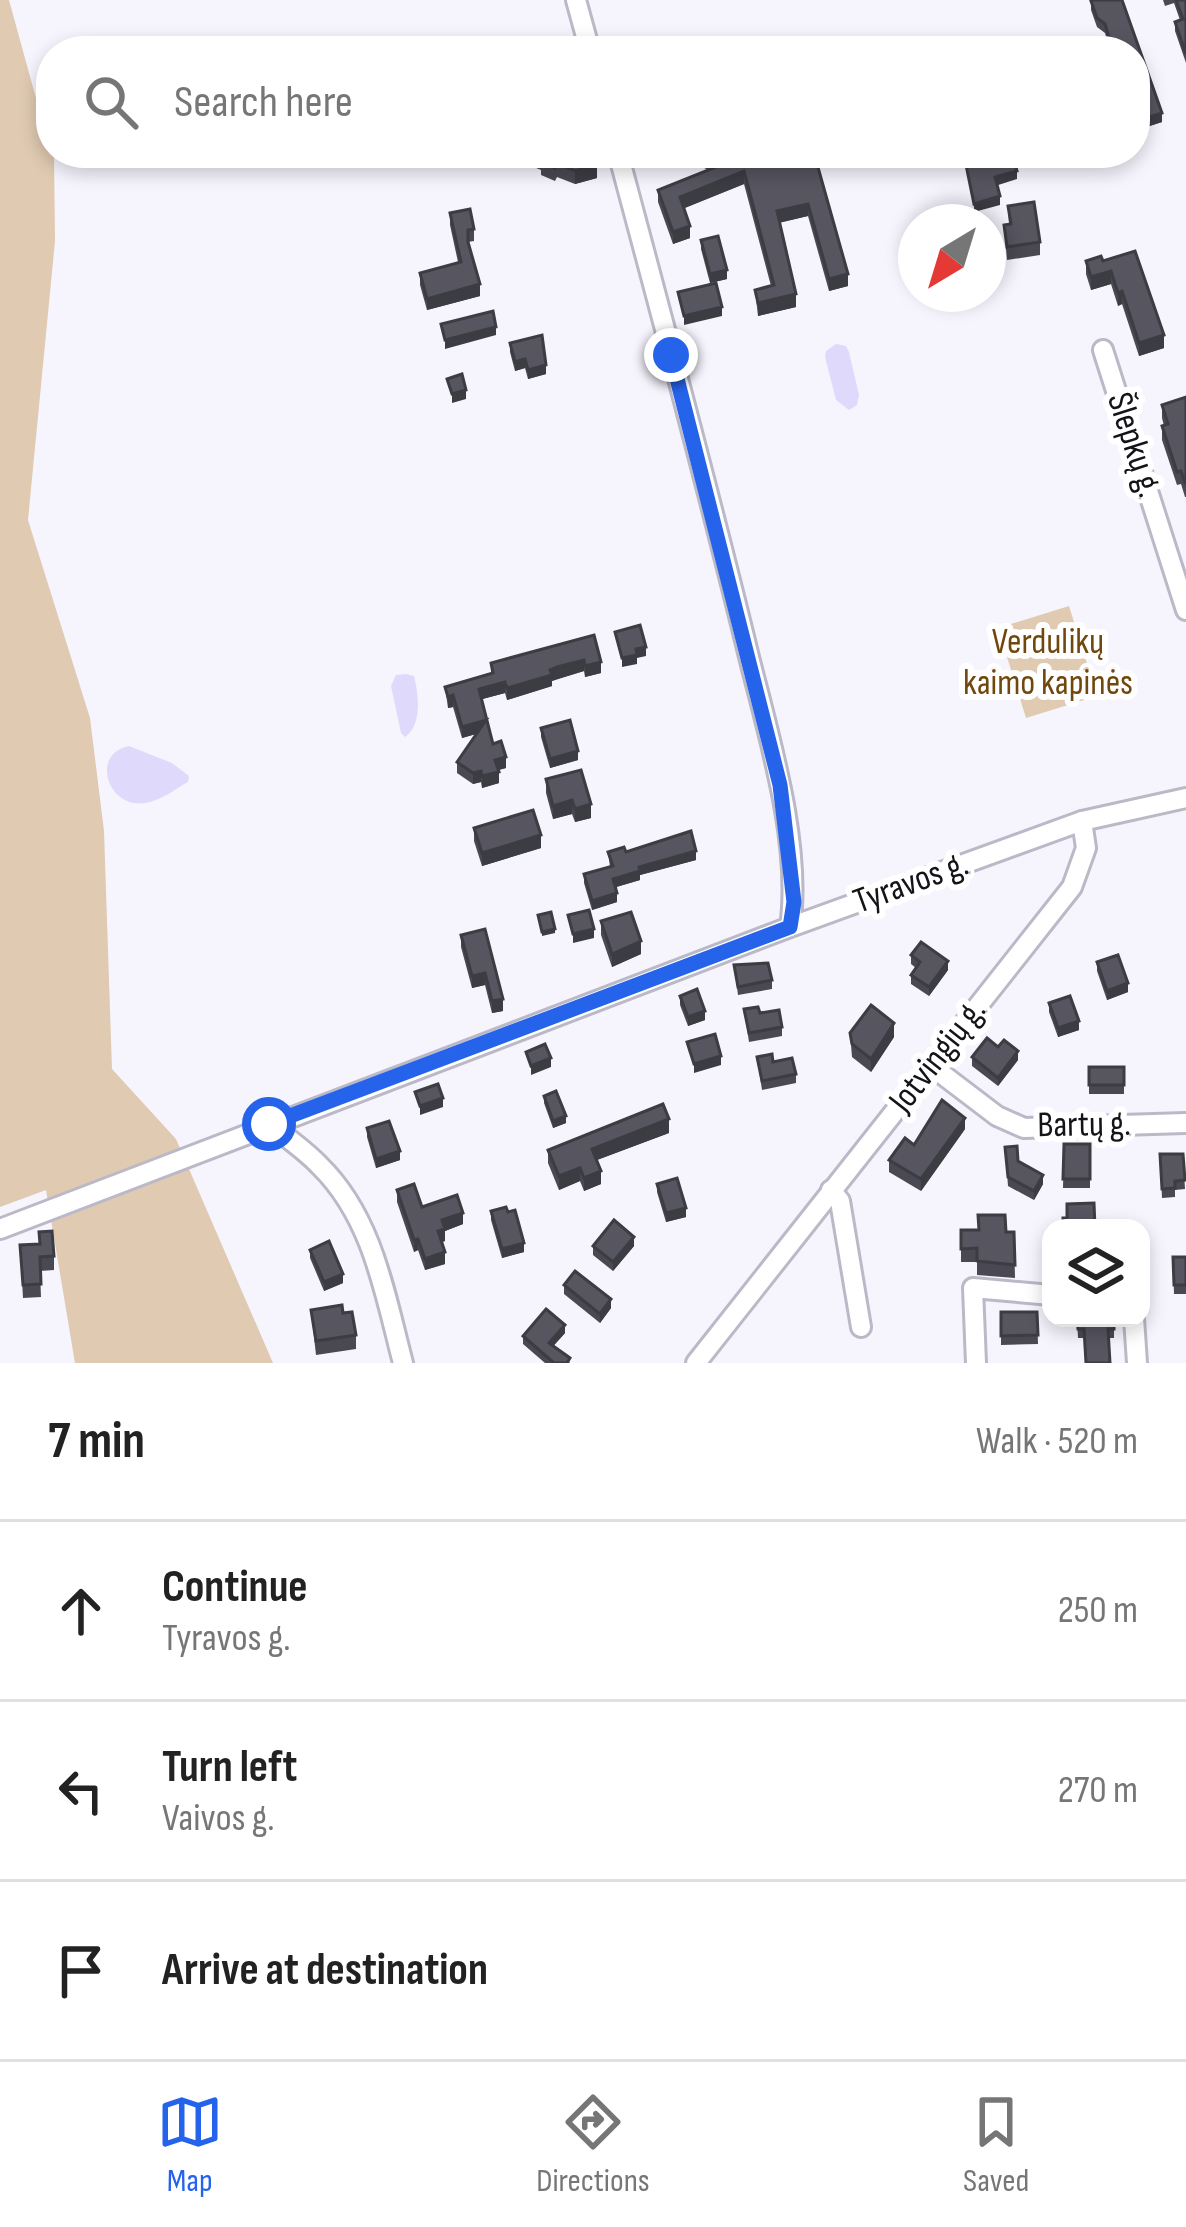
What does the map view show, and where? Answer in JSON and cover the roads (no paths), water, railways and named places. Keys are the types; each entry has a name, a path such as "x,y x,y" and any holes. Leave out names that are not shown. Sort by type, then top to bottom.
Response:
{"street":[{"path":"576,0 586,36"},
{"path":"621,168 722,544 780,785 794,902 790,927"},
{"name":"Šlepkų g.","path":"1103,350 1186,610"},
{"path":"1082,821 1186,798"},
{"name":"Tyravos g.","path":"0,1229 790,927 1082,821"},
{"name":"Jotvingių g.","path":"695,1363 1072,887 1085,848 1082,821"},
{"name":"Bartų g.","path":"931,1065 1010,1125 1186,1123"},
{"path":"269,1124 321,1166 352,1208 376,1260 403,1363"},
{"path":"831,1190 840,1201 860,1327"},
{"path":"976,1363 973,1288 1042,1294"},
{"path":"1135,1327 1137,1363"}],"park label":[{"name":"Verdulikų kaimo kapinės","path":"1048,662"}]}
